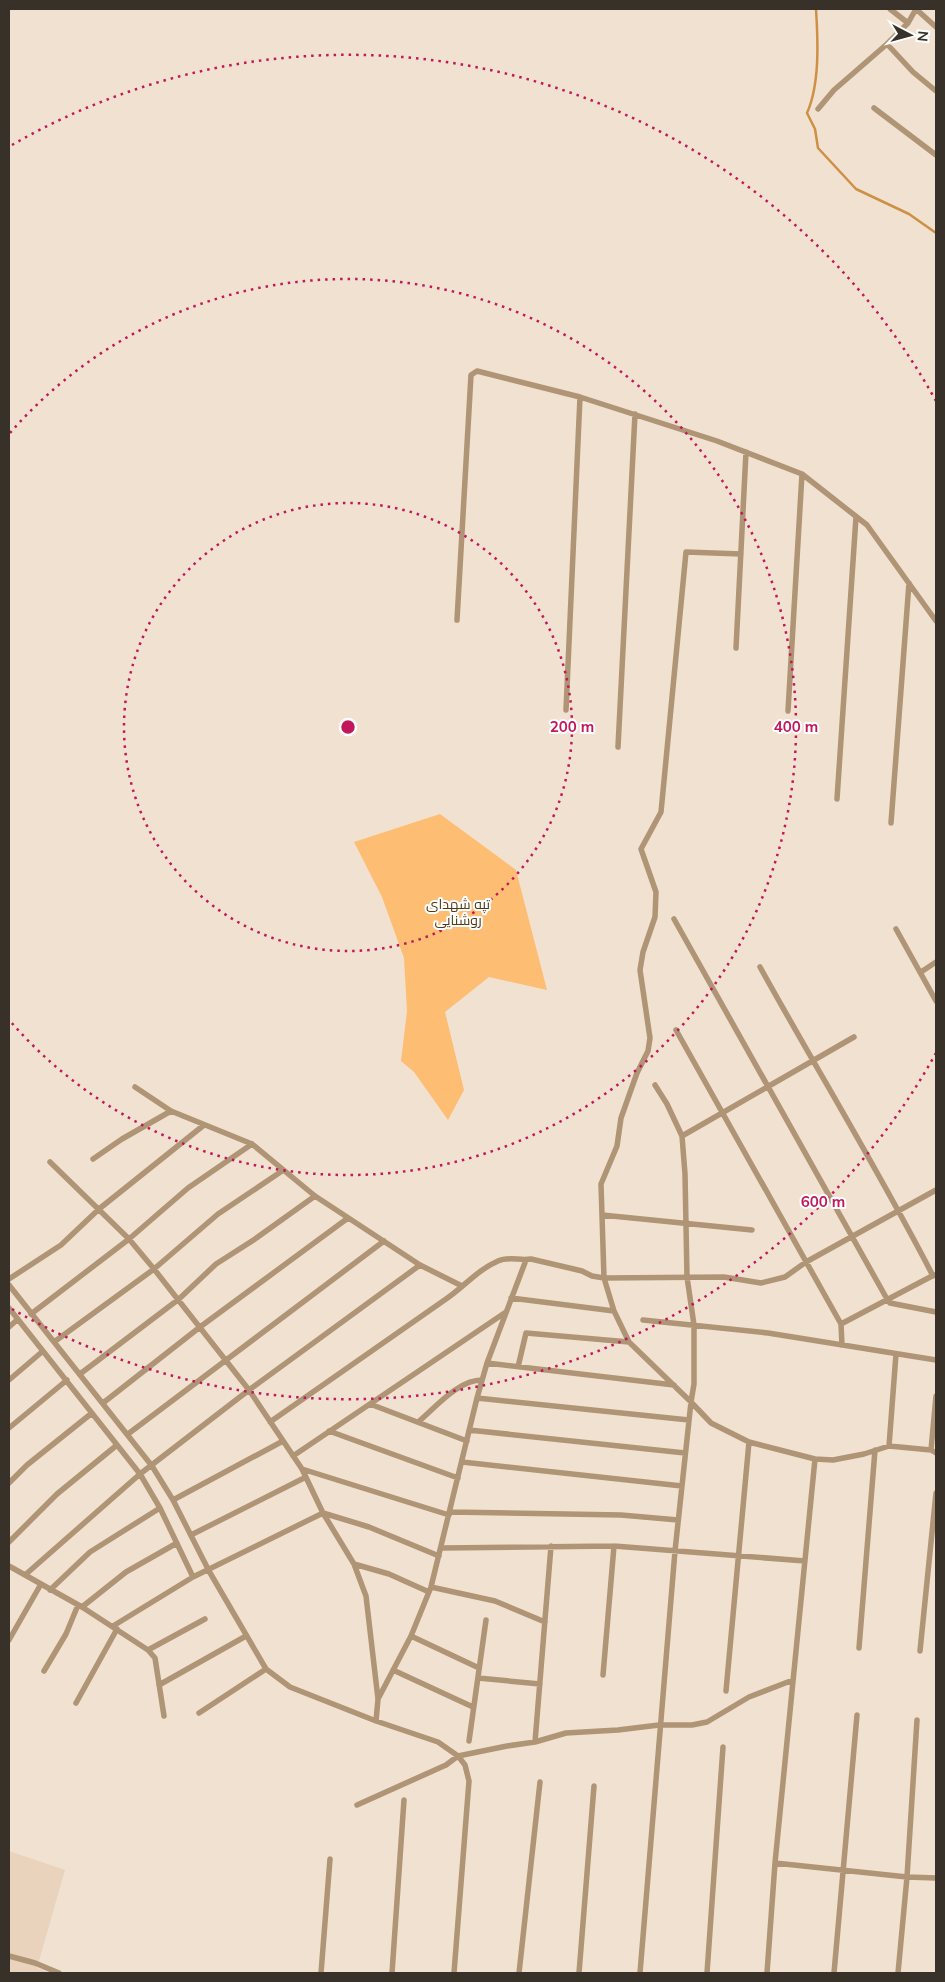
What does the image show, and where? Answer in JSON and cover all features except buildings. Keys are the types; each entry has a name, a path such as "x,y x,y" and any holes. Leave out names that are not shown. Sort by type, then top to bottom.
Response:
{"street":[{"path":"890,9 908,23"},
{"path":"818,109 834,90 888,44 908,23 916,9 936,27"},
{"path":"888,44 913,72 936,91"},
{"path":"874,108 936,156"},
{"path":"458,620 471,375 477,371 580,397 635,414 717,441 802,474 867,525 936,621"},
{"path":"566,710 580,397"},
{"path":"618,747 635,414"},
{"path":"736,648 746,452"},
{"path":"788,711 802,474"},
{"path":"837,799 856,516"},
{"path":"740,554 686,552 661,812 641,849 656,892 655,917 643,952 640,970 650,1038 648,1051 637,1073 622,1118 617,1146 601,1184 604,1278 614,1311 629,1342 711,1422 749,1442 815,1459 833,1460 889,1446 934,1452 936,1396"},
{"path":"891,823 909,583"},
{"path":"674,919 887,1299 890,1303 936,1312"},
{"path":"896,929 936,1001"},
{"path":"921,972 936,962"},
{"path":"760,967 935,1275 841,1324"},
{"path":"676,1030 841,1324 842,1345"},
{"path":"682,1136 722,1111 854,1037"},
{"path":"640,1973 675,1550 694,1384 694,1325 687,1276 685,1174 682,1136 667,1104 655,1085"},
{"path":"135,1087 171,1111 252,1144 282,1171 315,1196 420,1265 462,1286"},
{"path":"93,1160 122,1139 171,1111"},
{"path":"9,1279 61,1245 99,1209 204,1125"},
{"path":"31,1314 129,1239 188,1188 252,1144"},
{"path":"50,1162 129,1239 179,1299 249,1390 302,1469 323,1513 354,1564 366,1596 378,1699 376,1721"},
{"path":"54,1342 154,1269 218,1214 282,1171"},
{"path":"270,1422 453,1294 479,1270 500,1260 513,1257 540,1261 604,1278 724,1277 761,1283 785,1278 806,1262 936,1190"},
{"path":"80,1374 179,1299 216,1264 315,1196"},
{"path":"602,1215 752,1230"},
{"path":"103,1403 200,1327 348,1218"},
{"path":"128,1434 384,1242"},
{"path":"378,1699 411,1636 430,1589 442,1548 482,1380 526,1260"},
{"path":"25,1575 140,1474 249,1390 420,1265"},
{"path":"9,1285 152,1466 173,1500 209,1571 266,1669 290,1687 376,1721 438,1742 458,1756 466,1765 470,1781 454,1973"},
{"path":"511,1298 614,1311"},
{"path":"9,1308 140,1474 160,1508 193,1577"},
{"path":"293,1456 506,1312"},
{"path":"9,1327 18,1319"},
{"path":"643,1320 768,1333 936,1360"},
{"path":"518,1366 526,1334 629,1342"},
{"path":"9,1380 43,1351"},
{"path":"889,1446 896,1354"},
{"path":"487,1363 674,1385"},
{"path":"9,1428 67,1380"},
{"path":"418,1422 454,1391 473,1380 482,1380"},
{"path":"477,1398 689,1420"},
{"path":"370,1404 467,1441"},
{"path":"9,1483 27,1465 92,1413"},
{"path":"469,1430 686,1453"},
{"path":"329,1431 458,1478"},
{"path":"173,1500 283,1441"},
{"path":"726,1691 749,1442"},
{"path":"9,1542 57,1494 118,1446"},
{"path":"859,1648 875,1450"},
{"path":"767,1973 775,1863 815,1459"},
{"path":"462,1462 682,1486"},
{"path":"302,1469 450,1513 621,1515 678,1520"},
{"path":"190,1535 306,1477"},
{"path":"920,1651 936,1493"},
{"path":"50,1590 90,1552 160,1508"},
{"path":"76,1703 115,1628 193,1577 209,1571 323,1513 369,1527 439,1556"},
{"path":"44,1671 80,1606 126,1572 178,1543"},
{"path":"536,1742 551,1546"},
{"path":"442,1548 614,1546 805,1561"},
{"path":"603,1675 614,1546"},
{"path":"354,1564 430,1589 495,1601 545,1622"},
{"path":"9,1566 80,1606 148,1650 155,1658 164,1716"},
{"path":"9,1640 41,1584"},
{"path":"148,1650 205,1619"},
{"path":"468,1741 486,1620"},
{"path":"159,1685 246,1636"},
{"path":"411,1636 479,1668"},
{"path":"199,1713 266,1669"},
{"path":"393,1670 474,1707"},
{"path":"478,1678 540,1684"},
{"path":"358,1805 446,1765 458,1756 536,1742 566,1733 660,1725 692,1725 707,1722 748,1696 793,1680"},
{"path":"834,1973 857,1715"},
{"path":"898,1973 907,1877 917,1720"},
{"path":"707,1973 723,1747"},
{"path":"520,1973 540,1782"},
{"path":"580,1973 594,1786"},
{"path":"392,1973 404,1800"},
{"path":"322,1973 330,1859"},
{"path":"775,1863 907,1877 936,1878"},
{"path":"9,1956 35,1963 59,1973"}],"shaded area":[{"path":"9,1851 65,1870 37,1968 50,1973 9,1973"}],"green space":[{"name":"تپه شهدای روشنایی","path":"440,814 516,870 547,990 489,977 445,1012 464,1090 448,1120 414,1072 401,1061 407,1011 404,958 382,897 354,842"}],"waterway":[{"path":"816,9 816,76 807,113 815,129 818,148 856,189 909,214 936,233"}]}
